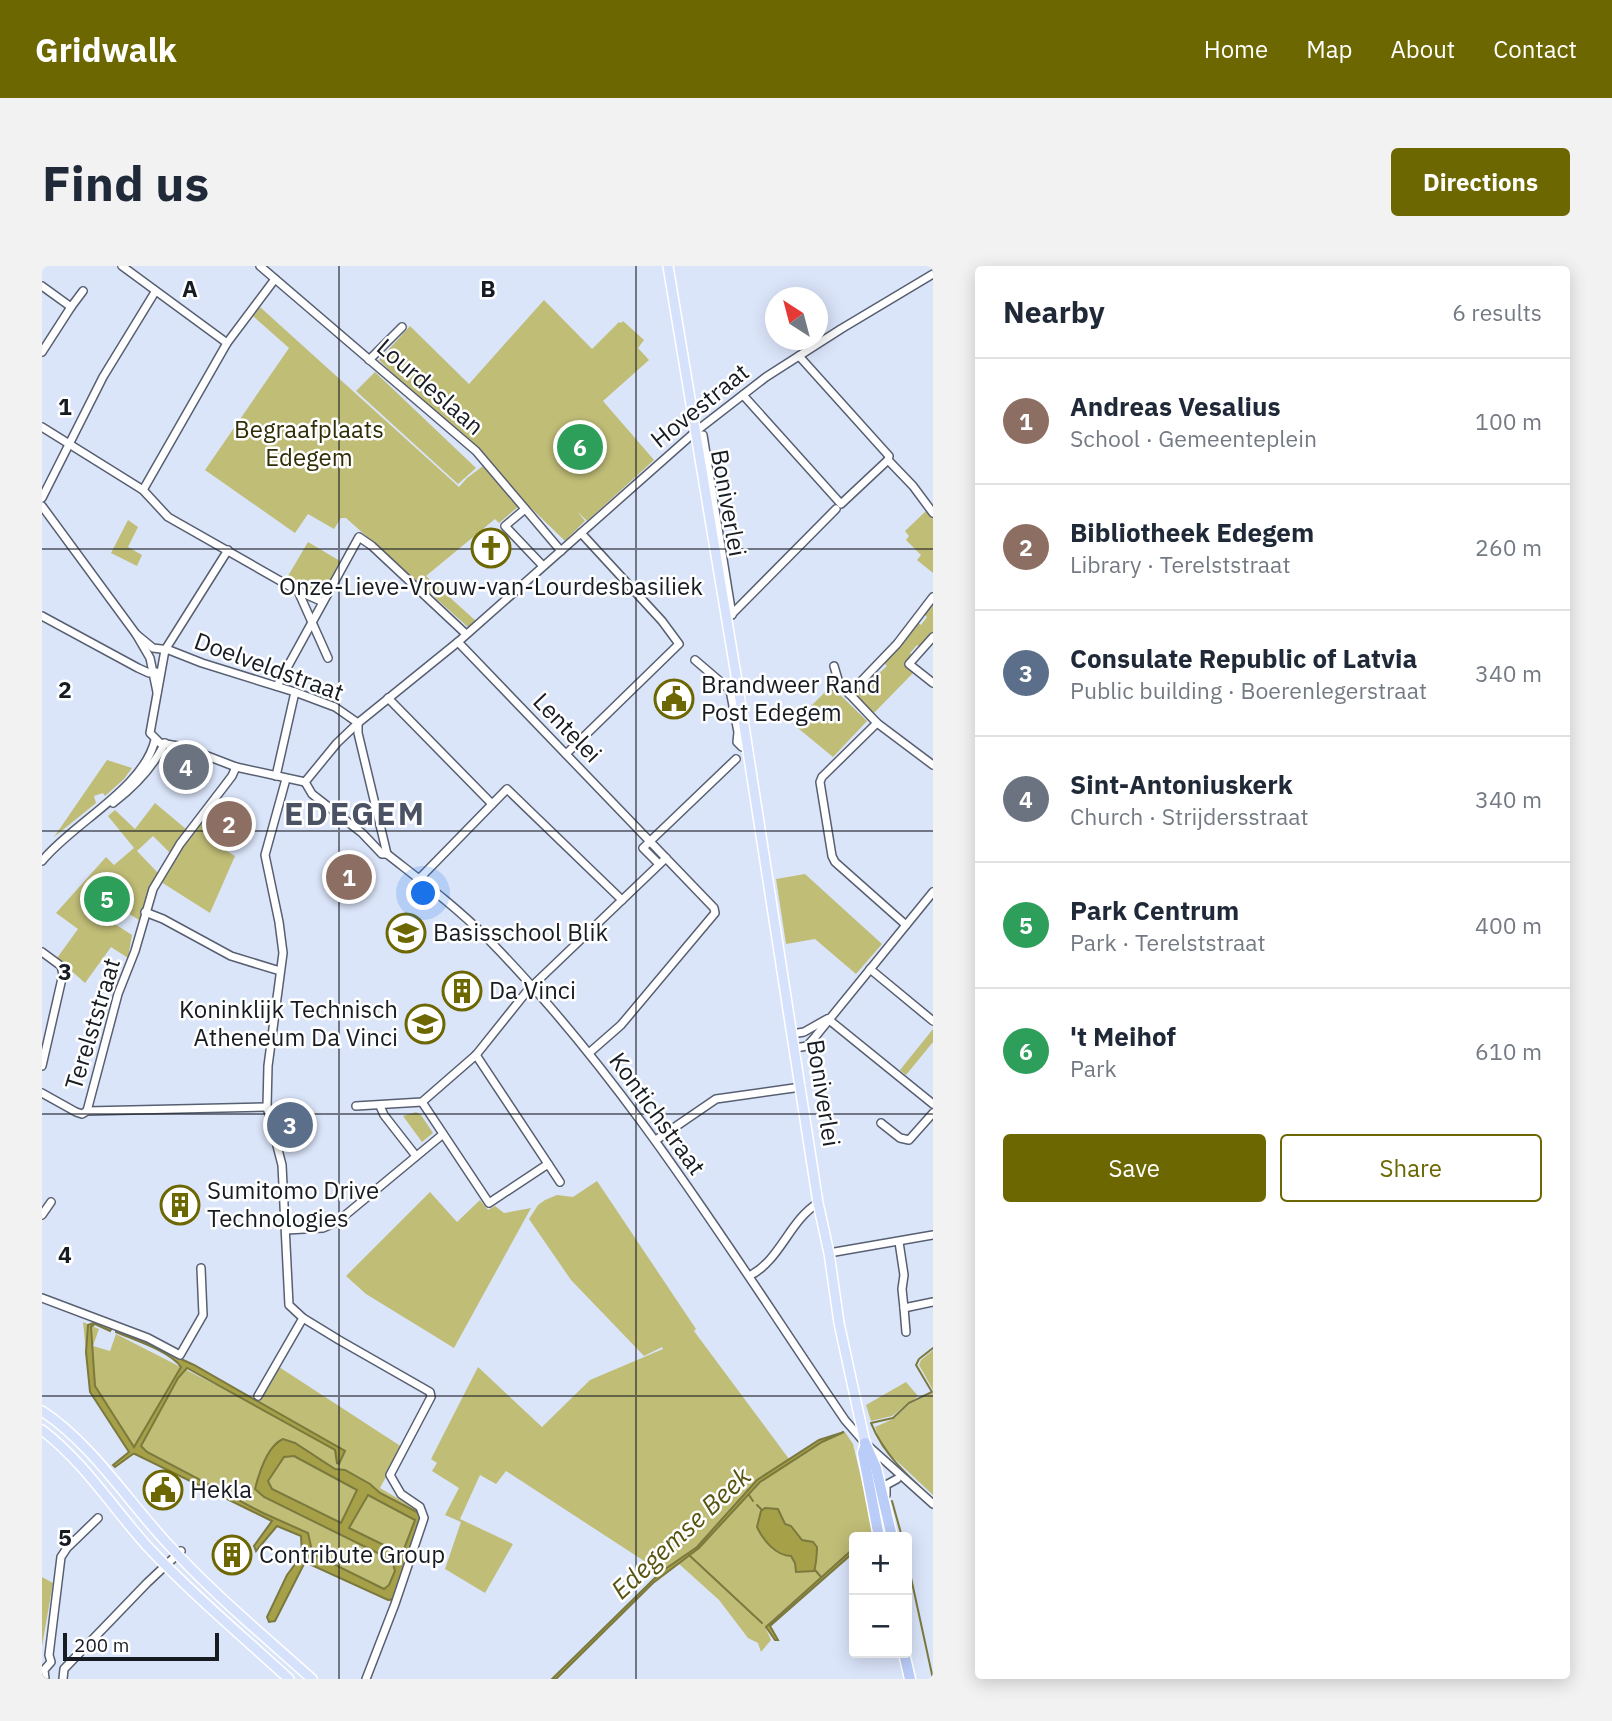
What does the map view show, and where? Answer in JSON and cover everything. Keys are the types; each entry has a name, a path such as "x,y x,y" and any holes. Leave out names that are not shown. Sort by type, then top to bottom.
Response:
{"highway":[{"name":"Boniverlei","path":"864,1448 876,1468 891,1532"},
{"name":"Boniverlei","path":"864,1448 877,1532"},
{"path":"905,1658 910,1679"}],"main road":[{"name":"Boniverlei","path":"667,266 699,434 729,617 734,688 747,747 818,1203 864,1448"},
{"path":"42,1410 81,1443 179,1553 312,1679"},
{"path":"42,1430 74,1458 164,1568 289,1679"}],"street":[{"path":"122,266 227,343"},
{"name":"Lourdeslaan","path":"260,266 475,451 561,551"},
{"name":"Hovestraat","path":"305,782 337,743 358,723 458,642 743,395 799,356 933,274"},
{"path":"144,489 227,343 275,279"},
{"path":"42,286 71,307"},
{"path":"42,352 83,291"},
{"path":"42,498 103,377 155,292"},
{"path":"369,360 402,327"},
{"path":"799,356 888,456 888,460 913,486 933,513"},
{"path":"743,395 839,507"},
{"path":"42,426 144,489 168,517 323,602"},
{"path":"729,617 888,460"},
{"path":"42,506 136,634 150,659 157,693"},
{"path":"525,509 505,526 543,566"},
{"path":"566,754 679,644 662,621 581,533"},
{"path":"277,686 359,537 466,634"},
{"path":"228,550 165,650 151,724 160,740 202,752 236,767 305,782"},
{"path":"298,590 328,658"},
{"path":"849,694 897,644 933,597"},
{"path":"42,616 149,673 163,670"},
{"name":"Doelveldstraat","path":"136,634 153,648 295,692 335,707 358,723"},
{"path":"933,638 909,664 933,683"},
{"name":"Lentelei","path":"458,642 714,908 715,913 621,1026 589,1053"},
{"path":"138,668 150,659 156,650 165,650"},
{"path":"695,660 734,688"},
{"path":"834,666 836,685 849,694 877,723 933,765"},
{"path":"276,776 295,692"},
{"path":"388,698 492,804"},
{"path":"358,723 358,733 387,854"},
{"path":"877,723 820,782 835,862 906,925"},
{"path":"42,861 95,812 122,796 145,769 160,740"},
{"path":"649,842 736,759"},
{"name":"Terelststraat","path":"87,1111 118,994 135,951 145,912 162,874 193,825 232,776 236,767"},
{"path":"286,779 265,855 283,953 268,1066 267,1107 281,1157 289,1306 303,1318 374,1362 429,1392 431,1397 390,1475 401,1494 420,1507 424,1518 366,1679"},
{"name":"Kontichstraat","path":"305,782 312,793 362,833 382,854 387,854 419,879 484,935 589,1053 656,1140 864,1448"},
{"path":"419,879 507,789 622,900"},
{"name":"Lentelei","path":"649,842 643,848 659,864"},
{"path":"356,1106 422,1102 476,1055 531,987 666,858"},
{"path":"795,1048 807,1046 933,892"},
{"path":"145,912 220,950 280,971"},
{"path":"216,959 220,950"},
{"path":"42,952 61,966 63,974 42,1066"},
{"path":"870,969 933,1021"},
{"path":"792,1034 804,1032 828,1018"},
{"path":"828,1018 933,1104"},
{"path":"476,1055 560,1182"},
{"path":"656,1140 716,1099 800,1087"},
{"path":"42,1094 82,1114 87,1111 267,1107"},
{"path":"422,1102 489,1203 548,1164"},
{"path":"380,1106 416,1156"},
{"path":"881,1124 900,1138 909,1140 933,1113"},
{"path":"286,1230 323,1228 337,1222 442,1135"},
{"path":"42,1215 51,1202"},
{"path":"749,1276 769,1261 809,1209 818,1203"},
{"path":"829,1253 933,1235"},
{"path":"899,1242 904,1275 902,1289 906,1332"},
{"path":"42,1298 148,1338 180,1355 203,1315 201,1268"},
{"path":"904,1308 933,1302"},
{"path":"258,1396 303,1318"},
{"path":"845,1420 853,1418 858,1409"},
{"path":"864,1448 933,1510"},
{"path":"864,1448 933,1504"},
{"path":"886,1506 886,1485 897,1479"},
{"path":"51,1662 49,1655 61,1557 98,1518"},
{"path":"63,1679 64,1669 146,1583 179,1553"},
{"path":"46,1679 44,1670 51,1662 57,1662 64,1669"}],"green space":[{"path":"544,300 592,349 623,321 644,340 638,348 649,360 603,401 654,460 587,521 577,511 585,521 565,541 379,360 410,326 469,384"},
{"name":"Begraafplaats Edegem","path":"260,307 459,487 483,466 519,506 499,523 495,519 426,576 476,621 469,628 346,518 341,518 334,529 308,514 295,533 205,470 289,348 253,316"},
{"path":"375,372 476,468 458,484 356,391"},
{"path":"928,509 933,516 933,573 917,560 921,555 906,540 909,536 905,531"},
{"path":"128,520 138,527 128,547 142,555 137,566 111,553"},
{"path":"308,542 340,561 321,597 288,576"},
{"path":"933,600 933,634 921,648 917,645 910,653 913,656 904,663 914,672 874,713 855,695 855,690 871,674 875,677 887,666 883,662 917,622 921,625"},
{"path":"831,686 867,721 833,757 793,724"},
{"path":"107,760 132,768 105,796 103,793 94,796 96,803 54,837"},
{"path":"155,803 186,829 171,854 153,836 137,851 158,873 139,920 116,906 107,919 132,935 128,958 111,947 85,983 57,958 78,929 56,913 106,857 114,865 134,848 108,816 115,810 135,829"},
{"path":"206,813 228,830 220,847 235,856 210,913 161,882"},
{"path":"805,874 882,944 856,974 815,939 786,944 776,879"},
{"path":"933,1029 933,1042 906,1075 900,1070"},
{"path":"416,1112 433,1133 422,1142 403,1116"},
{"path":"597,1181 696,1329 694,1331 789,1459 757,1480 697,1547 661,1572 506,1471 496,1484 480,1475 460,1519 513,1544 485,1593 445,1569 461,1522 445,1515 459,1488 432,1471 437,1463 431,1459 478,1367 542,1427 590,1380 663,1349 662,1347 644,1356 571,1280 529,1219 538,1205 545,1200 557,1195 573,1197"},
{"path":"430,1192 457,1222 480,1200 488,1210 495,1206 504,1213 531,1208 454,1348 366,1294 346,1276"},
{"path":"83,1322 99,1329 93,1346 110,1351 116,1334 255,1405 279,1367 402,1447 380,1488 416,1509 420,1507 395,1604 306,1554 310,1540 152,1461 129,1453 90,1392"},
{"path":"933,1350 933,1390 919,1365"},
{"path":"906,1382 918,1396 892,1416 871,1421 866,1405"},
{"path":"933,1393 933,1495 882,1447 875,1427 893,1419 910,1404"},
{"path":"845,1432 853,1444 874,1532 849,1532 849,1552 771,1621 766,1629 771,1640 761,1652 758,1643 748,1638 719,1600 678,1563 696,1551 760,1482 822,1442"},
{"path":"42,1577 53,1583 42,1646"}],"shaded area":[{"path":"96,1322 112,1328 110,1331 95,1324 91,1327 95,1386 134,1447 181,1367 169,1356 116,1332 116,1329 194,1365 345,1451 339,1464 337,1463 335,1450 187,1368 178,1378 141,1446 147,1452 263,1513 308,1533 312,1551 317,1556 384,1589 389,1585 395,1571 392,1560 264,1497 255,1489 268,1454 283,1439 295,1443 335,1469 345,1470 380,1493 417,1512 420,1521 394,1599 388,1600 305,1562 275,1621 269,1622 267,1617 287,1575 302,1555 301,1536 277,1526 256,1551 254,1546 272,1521 135,1454 115,1467 113,1465 129,1452 90,1392 86,1352 88,1325","holes":["294,1456 357,1490 341,1523 272,1489 268,1481 284,1457","368,1495 415,1520 402,1554 349,1528"]},
{"path":"844,1432 822,1442 760,1482 699,1548 653,1583 556,1679 552,1679 661,1572 697,1547 757,1480 819,1440"},
{"path":"765,1508 778,1509 785,1524 791,1526 802,1540 813,1542 817,1547 814,1571 796,1572 791,1556 780,1553 766,1542 757,1527 761,1511"},
{"path":"849,1552 849,1556 770,1626 778,1640 775,1640 766,1627"}],"waterway":[{"name":"Edegemse Beek","path":"933,1348 919,1359 916,1365 932,1392 909,1403 893,1418 871,1423 890,1455 933,1499"},
{"path":"749,1495 753,1501"},
{"path":"892,1501 901,1532"},
{"path":"757,1505 762,1510"},
{"path":"689,1555 762,1623"},
{"path":"815,1570 821,1577"},
{"path":"912,1582 933,1679"}],"place":[{"name":"'t Meihof","path":"580,447"},
{"name":"Onze-Lieve-Vrouw-van-Lourdesbasiliek","path":"491,548"},
{"name":"Brandweer Rand Post Edegem","path":"674,699"},
{"name":"Sint-Antoniuskerk","path":"186,767"},
{"name":"Bibliotheek Edegem","path":"229,824"},
{"name":"Andreas Vesalius","path":"349,877"},
{"name":"Park Centrum","path":"107,899"},
{"name":"Basisschool Blik","path":"406,933"},
{"name":"Da Vinci","path":"462,991"},
{"name":"Koninklijk Technisch Atheneum Da Vinci","path":"425,1024"},
{"name":"Consulate Republic of Latvia","path":"290,1125"},
{"name":"Sumitomo Drive Technologies","path":"180,1205"},
{"name":"Hekla","path":"163,1490"},
{"name":"Contribute Group","path":"232,1555"}],"district":[{"name":"EDEGEM","path":"355,814"}]}
